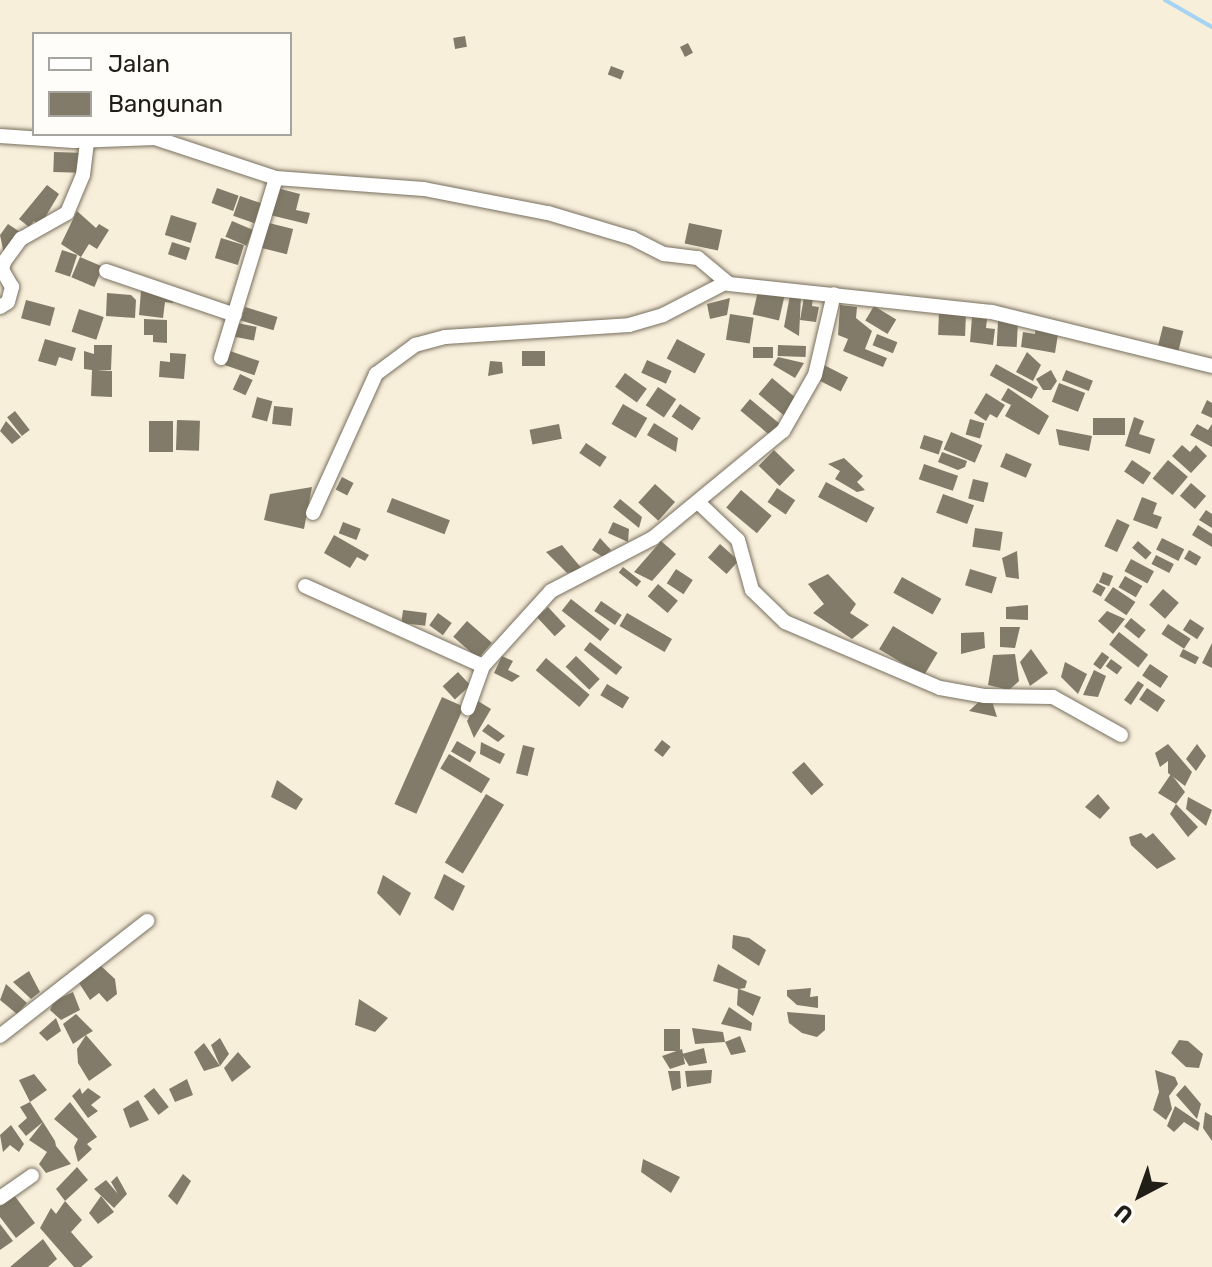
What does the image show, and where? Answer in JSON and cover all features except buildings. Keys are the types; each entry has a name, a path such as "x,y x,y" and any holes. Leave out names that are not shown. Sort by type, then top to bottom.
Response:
{"street":[{"path":"0,136 87,141 155,138 276,178 412,187 548,213 632,238 659,253 704,260 725,283"},
{"path":"0,307 8,302 12,287 2,270 4,262 21,239 67,213 83,175 87,141"},
{"path":"221,358 276,178"},
{"path":"106,271 235,315"},
{"path":"313,513 376,374 415,345 445,337 629,325 663,315 725,283 1038,320 1212,366"},
{"path":"468,708 483,666 551,591 644,544 700,504 766,448 795,415 815,375 834,294"},
{"path":"700,504 738,540 752,590 785,622 940,688 985,696 1053,697 1121,735"},
{"path":"305,586 483,666"},
{"path":"0,1036 147,921"},
{"path":"0,1198 32,1176"}],"waterway":[{"path":"1165,0 1212,27"}]}
